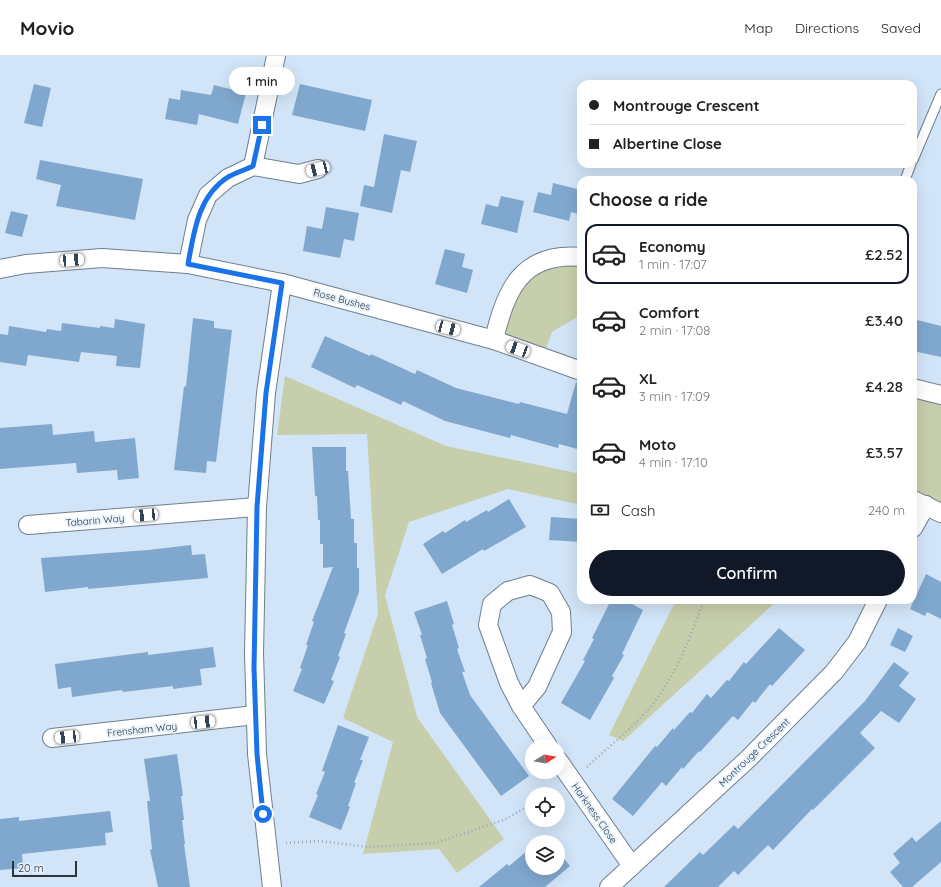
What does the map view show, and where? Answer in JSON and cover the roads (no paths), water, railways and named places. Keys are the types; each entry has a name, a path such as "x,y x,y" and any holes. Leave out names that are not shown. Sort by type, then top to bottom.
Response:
{"street":[{"path":"253,166 276,56"},
{"path":"188,264 197,220 208,195 228,178 253,166 299,174 318,169"},
{"path":"494,340 499,315 513,285 529,268 554,257 577,257"},
{"name":"Rose Bushes","path":"0,269 26,264 102,258 188,264 282,283 494,340 577,370"},
{"path":"272,887 266,844 255,715 254,653 257,507 266,393 282,283"},
{"path":"917,389 941,395"},
{"path":"917,522 927,506"},
{"name":"Tabarin Way","path":"28,525 257,507"},
{"path":"521,706 537,687 562,632 561,612 550,593 530,585 508,591 492,604 488,625 509,683 521,706 543,739"},
{"name":"Montrouge Crescent","path":"609,887 748,759 834,672 857,642 876,604"},
{"name":"Frensham Way","path":"52,738 255,715"},
{"name":"Harkness Close","path":"565,770 632,866"}],"lane":[{"path":"917,151 941,94"}]}
